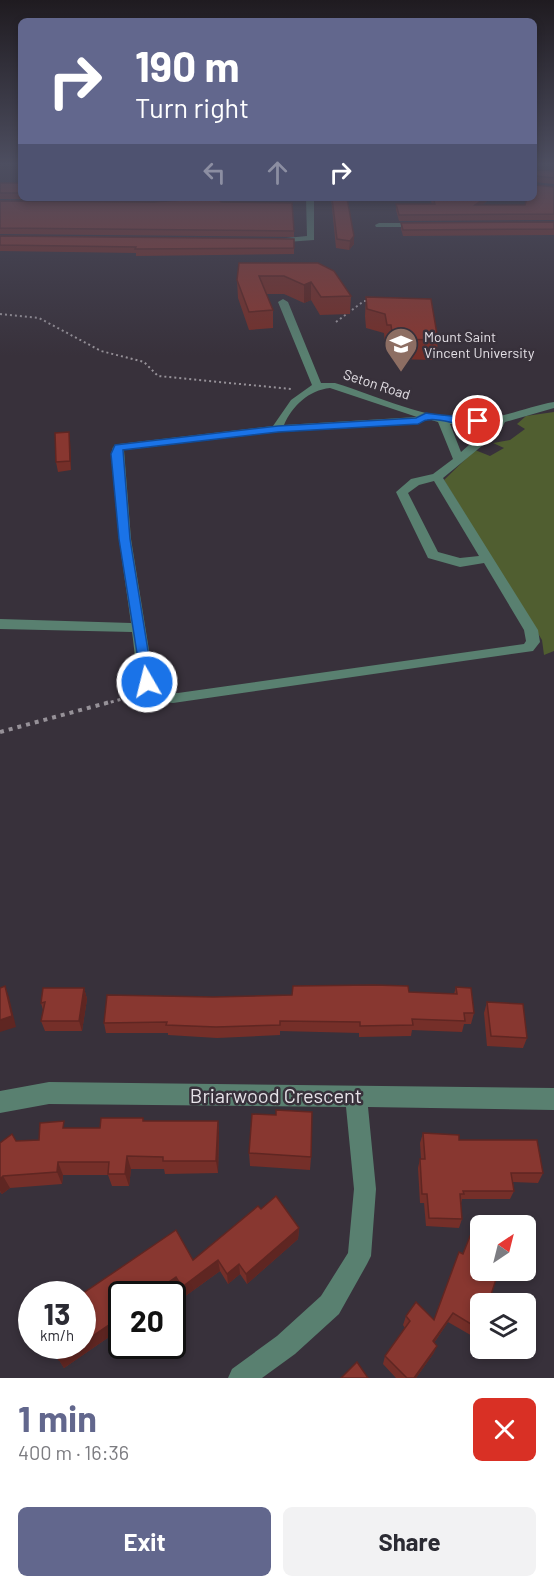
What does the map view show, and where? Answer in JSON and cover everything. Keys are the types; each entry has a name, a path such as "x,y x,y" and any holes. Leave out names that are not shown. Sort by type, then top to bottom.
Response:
{"street":[{"path":"266,241 311,238 311,227"},
{"path":"278,429 279,423 305,390 317,385 283,302"},
{"name":"Seton Road","path":"317,385 331,385 443,420 500,421 527,410 554,405"},
{"path":"426,416 410,422 278,429 119,447 117,454 125,539 147,682 151,691 164,698 178,698 528,648 533,642 531,630 437,477"},
{"path":"443,420 459,460"},
{"path":"487,558 473,564 455,564 433,555 402,492 415,482 437,477 496,429 500,421"},
{"path":"0,624 140,628"},
{"name":"Briarwood Crescent","path":"0,1102 6,1099 49,1093 554,1099"},
{"path":"241,1378 286,1345 330,1305 359,1257 365,1190 356,1095"}],"path":[{"path":"336,322 364,301 372,301"},
{"path":"0,314 39,318 101,351 144,362 158,376 166,378 305,390"},
{"path":"0,732 151,691"}],"green space":[{"path":"554,412 554,651 544,655 542,640 444,480 475,450 490,456 504,448 493,443 510,440 525,429 517,424 526,416"}],"building":[{"path":"294,227 294,231 0,228"},
{"path":"336,227 352,227 354,236 350,241 337,239"},
{"path":"402,227 554,227 554,229 403,230"},
{"path":"0,236 294,239 294,248 135,249 136,247 0,245"},
{"path":"239,263 318,263 334,271 351,296 321,297 311,282 304,285 284,276 259,276 273,310 249,312 237,280"},
{"path":"366,297 431,299 438,340 393,339 391,325 387,325 385,314 367,309"},
{"path":"69,432 70,461 56,462 55,433"},
{"path":"5,986 12,1016 0,1020 0,988"},
{"path":"293,986 408,986 409,992 457,994 456,987 471,988 474,1013 464,1013 465,1021 412,1019 413,1025 360,1026 360,1022 280,1021 280,1025 216,1027 166,1025 167,1022 104,1023 107,995 213,997 292,995"},
{"path":"43,988 84,988 79,1021 41,1021 45,1002 41,1003"},
{"path":"487,1002 523,1004 527,1038 491,1036"},
{"path":"276,1110 312,1112 311,1157 249,1153 252,1114 276,1115"},
{"path":"101,1118 143,1118 143,1121 218,1121 216,1161 163,1161 163,1157 127,1156 125,1174 108,1174 109,1162 58,1162 57,1172 3,1176 0,1179 0,1143 12,1134 16,1141 39,1140 40,1123 64,1121 63,1128 100,1128"},
{"path":"423,1133 459,1135 459,1140 537,1140 543,1173 511,1173 514,1191 463,1191 464,1194 460,1194 462,1219 429,1218 427,1194 422,1194 420,1159 425,1159"},
{"path":"276,1196 299,1228 246,1274 239,1264 227,1274 218,1260 186,1284 186,1281 178,1281 176,1277 170,1281 108,1281 108,1325 96,1334 96,1284 176,1230 193,1260 258,1206 261,1209"},
{"path":"470,1236 470,1281 495,1281 492,1293 470,1293 470,1323 453,1313 433,1341 437,1346 414,1378 407,1378 385,1356 410,1321 406,1316 416,1302 434,1320 459,1252 463,1254"},
{"path":"357,1362 368,1378 341,1378"}],"place":[{"name":"Mount Saint Vincent University","path":"401,373"}],"route":[{"path":"147,682 125,539 117,454 119,447 252,434 278,429 418,421 426,416 457,422 478,421"}]}
